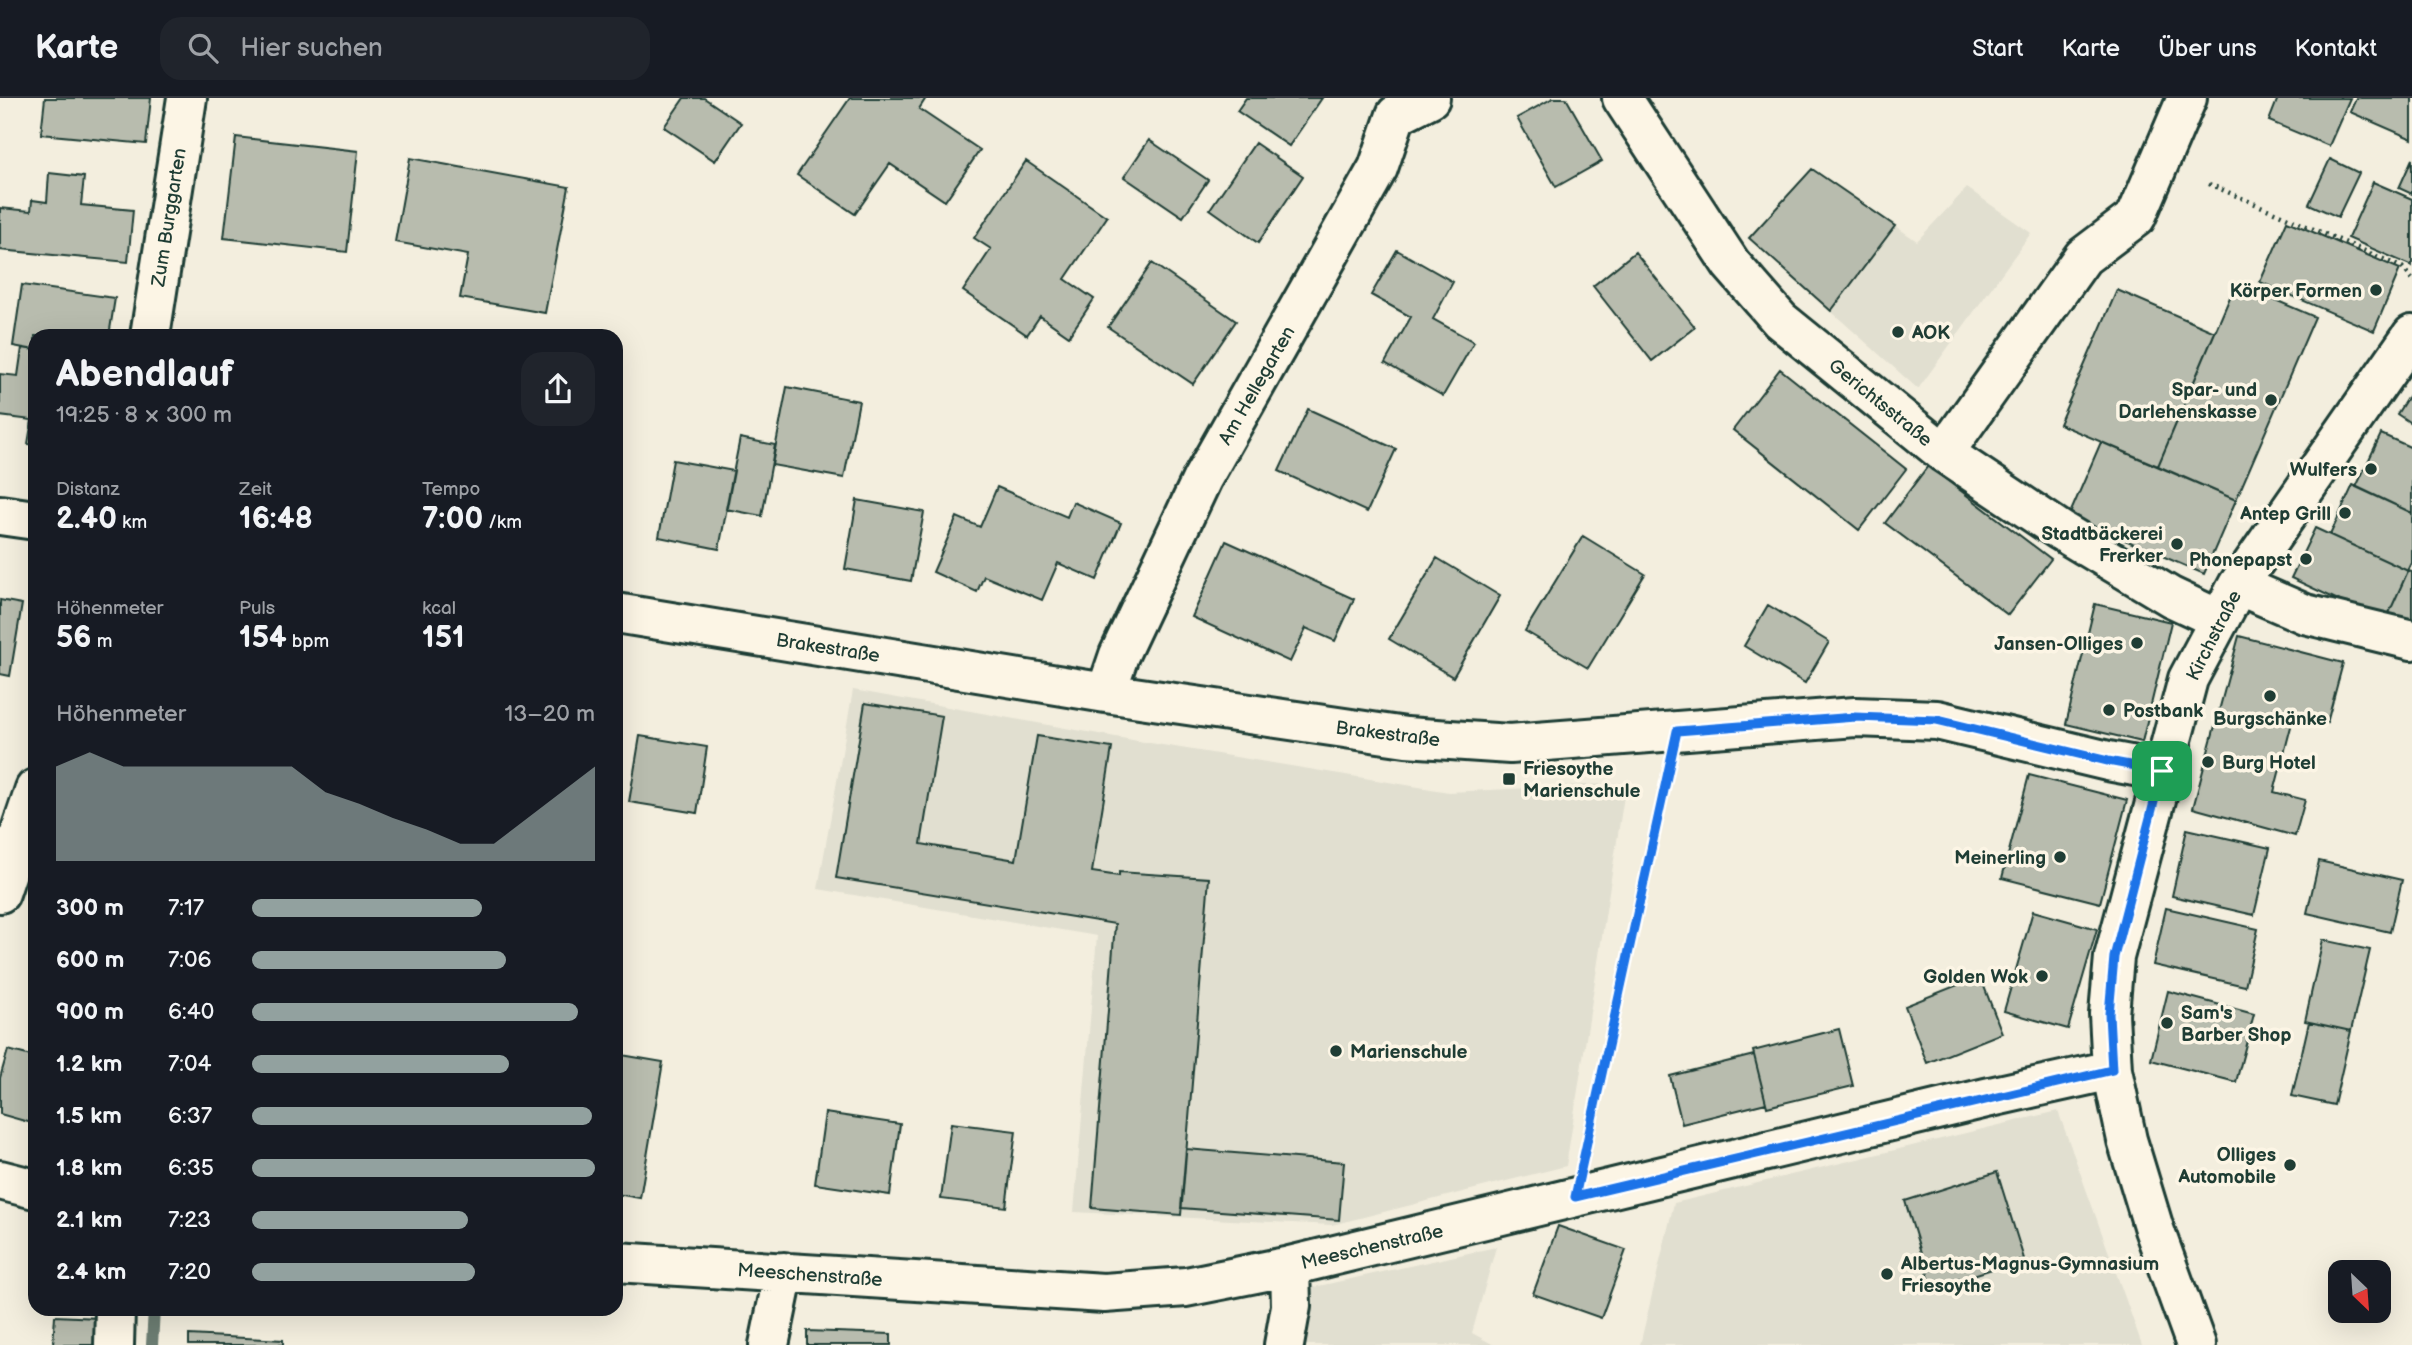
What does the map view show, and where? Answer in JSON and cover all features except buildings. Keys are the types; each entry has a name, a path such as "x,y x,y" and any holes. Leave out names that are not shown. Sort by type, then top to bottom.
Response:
{"street":[{"name":"Zum Burggarten","path":"151,329 187,98"},
{"name":"Am Hellegarten","path":"1106,692 1119,655 1202,479 1378,168 1394,107 1430,98"},
{"name":"Gerichtsstraße","path":"1622,98 1731,264 1780,320 1944,453 2060,531 2172,597 2218,619"},
{"path":"1944,453 2083,257 2136,217 2187,98"},
{"name":"Kirchstraße","path":"2196,1345 2154,1229 2131,1153 2112,1070 2109,1014 2114,957 2188,679 2238,585 2412,335"},
{"path":"0,515 28,519"},
{"path":"2238,585 2305,614 2412,640"},
{"name":"Brakestraße","path":"623,614 1406,737 1510,744 1855,717 1937,720 2108,761 2162,771"},
{"path":"0,893 28,810"},
{"name":"Meeschenstraße","path":"623,1262 1104,1293 1185,1287 1290,1266 2112,1070"},
{"path":"0,1180 28,1187"},
{"path":"1284,1345 1291,1307 1290,1266"},
{"path":"769,1345 784,1272"},
{"path":"114,1345 115,1316"}],"path":[{"path":"2209,184 2402,267 2412,279"},
{"path":"1575,1197 1677,731"}],"shaded area":[{"path":"1812,169 1917,241 1967,188 2031,233 1918,389 1749,238"},
{"name":"Marienschule","path":"853,690 1138,741 1449,792 1626,783 1566,1166 1332,1225 1074,1212 1097,936 818,889"},
{"name":"Albertus-Magnus-Gymnasium Friesoythe","path":"2058,1111 2142,1345 1640,1345 1674,1203"},
{"path":"1496,1247 1472,1333 1494,1345 1296,1345 1305,1289"}],"waterway":[{"path":"152,1345 154,1316"}],"place":[{"name":"Körper Formen","path":"2376,290"},
{"name":"AOK","path":"1898,332"},
{"name":"Spar- und Darlehenskasse","path":"2271,400"},
{"name":"Wulfers","path":"2371,469"},
{"name":"Antep Grill","path":"2345,513"},
{"name":"Stadtbäckerei Frerker","path":"2177,544"},
{"name":"Phonepapst","path":"2306,559"},
{"name":"Jansen-Olliges","path":"2137,643"},
{"name":"Burgschänke","path":"2270,696"},
{"name":"Postbank","path":"2109,710"},
{"name":"Burg Hotel","path":"2208,762"},
{"name":"Friesoythe Marienschule","path":"1509,779"},
{"name":"Meinerling","path":"2060,857"},
{"name":"Golden Wok","path":"2042,976"},
{"name":"Sam's Barber Shop","path":"2167,1023"},
{"name":"Marienschule","path":"1336,1051"},
{"name":"Olliges Automobile","path":"2290,1165"},
{"name":"Albertus-Magnus-Gymnasium Friesoythe","path":"1887,1274"}],"route":[{"path":"1855,717 1937,720 2108,761 2162,771 2114,957 2109,1014 2112,1070 1575,1197 1677,731 1855,717"}]}
